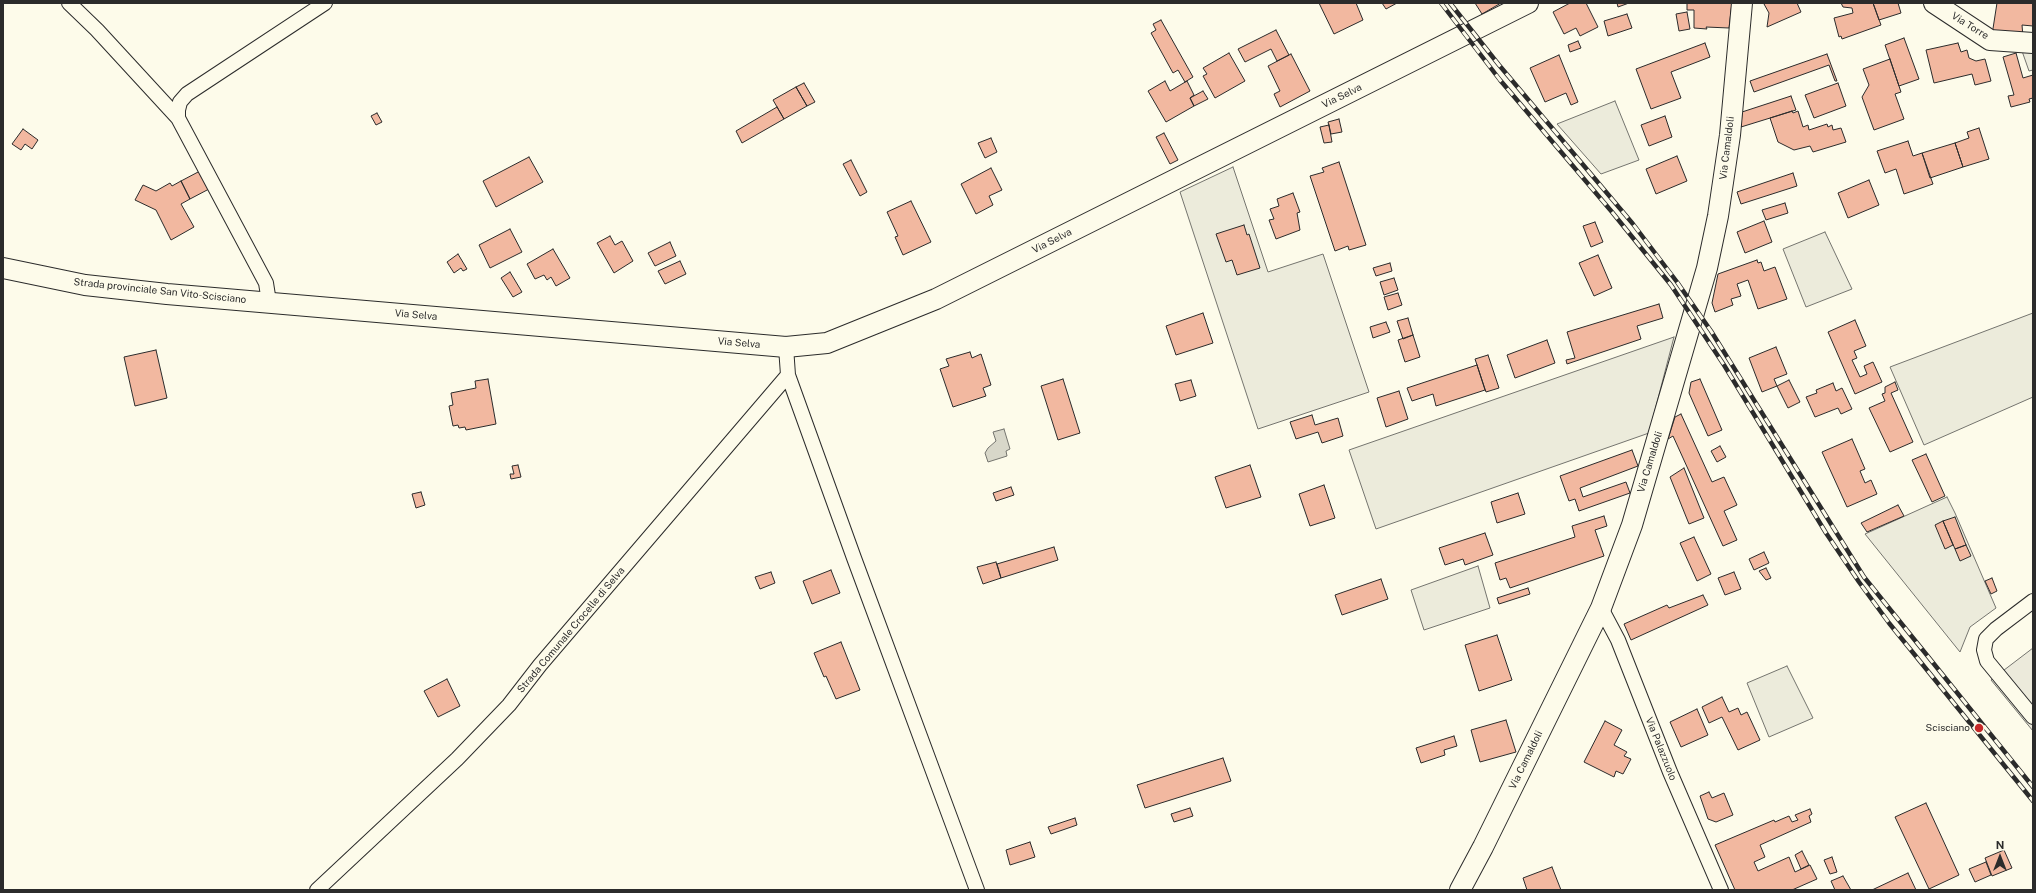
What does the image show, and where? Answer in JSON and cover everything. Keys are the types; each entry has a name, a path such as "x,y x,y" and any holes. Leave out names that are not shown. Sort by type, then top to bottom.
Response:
{"street":[{"path":"69,3 97,30 178,118 266,283 270,302"},
{"path":"178,118 180,102 187,94 325,3"},
{"name":"Via Selva","path":"270,302 786,347 828,343 936,299 1528,3"},
{"name":"Via Camaldoli","path":"1460,890 1483,847 1601,608 1632,525 1707,268 1718,216 1730,135 1742,3"},
{"name":"Via Torre","path":"1934,3 1990,40 2033,43"},
{"name":"Strada provinciale San Vito-Scisciano","path":"3,268 85,285 270,302"},
{"path":"786,347 788,375 859,573 977,890"},
{"name":"Strada Comunale Crocelle di Selva","path":"318,890 457,759 509,705 540,665 788,375"},
{"path":"2033,601 1986,639 1984,650 1987,661 2033,717"},
{"name":"Via Palazzuolo","path":"1601,608 1618,640 1670,772 1721,890"}],"shaded area":[{"path":"2022,51 2033,52 2033,70 2029,71"},
{"path":"1615,101 1639,160 1601,174 1557,124"},
{"path":"1233,167 1268,272 1323,254 1369,392 1258,429 1180,192"},
{"path":"1825,232 1852,289 1806,307 1783,249"},
{"path":"2033,313 2033,397 1924,445 1890,367"},
{"path":"1674,337 1649,433 1376,529 1349,450"},
{"path":"1004,429 1010,449 1006,451 1007,456 988,462 985,453 996,441 993,432"},
{"path":"1947,497 1996,608 1970,627 1960,652 1865,534"},
{"path":"1478,566 1490,608 1424,630 1411,590"},
{"path":"2033,648 2033,731 1991,680"},
{"path":"1787,666 1813,718 1769,737 1747,683"}],"building":[{"path":"1319,3 1356,3 1363,20 1334,34"},
{"path":"1382,3 1397,3 1386,9"},
{"path":"1475,3 1501,3 1482,14"},
{"path":"1570,3 1586,3 1598,27 1580,36 1576,28 1564,34 1553,12"},
{"path":"1617,3 1629,3 1618,7"},
{"path":"1687,3 1732,3 1729,28 1694,28 1694,10 1687,10"},
{"path":"1797,3 1801,12 1767,27 1769,13 1764,4"},
{"path":"1841,3 1873,3 1881,25 1842,39 1841,36 1839,37 1834,18 1853,13 1852,8 1843,7"},
{"path":"1873,3 1898,3 1901,13 1879,20"},
{"path":"1997,3 2033,3 2033,26 2022,25 2023,37 1992,35"},
{"path":"1687,12 1690,29 1679,31 1676,14"},
{"path":"1627,14 1632,28 1608,36 1604,21"},
{"path":"1161,20 1193,77 1185,82 1178,70 1173,73 1151,33 1156,30 1153,24"},
{"path":"1276,30 1289,55 1277,61 1271,49 1245,62 1238,49"},
{"path":"1904,38 1919,79 1899,86 1885,45"},
{"path":"1578,41 1581,48 1570,52 1568,45"},
{"path":"1705,43 1710,57 1671,72 1681,98 1651,109 1636,69"},
{"path":"1958,43 1961,52 1967,50 1969,58 1976,61 1985,59 1991,81 1975,85 1972,74 1934,83 1926,50"},
{"path":"1229,53 1245,81 1215,98 1203,76 1207,74 1203,68"},
{"path":"2016,53 2023,78 2033,75 2033,98 2029,99 2030,102 2011,107 2008,96 2014,95 2003,57"},
{"path":"1291,54 1310,91 1280,107 1274,94 1280,91 1268,66"},
{"path":"1827,54 1837,81 1835,81 1829,65 1754,92 1750,81"},
{"path":"1559,55 1578,102 1571,105 1566,93 1545,102 1530,68"},
{"path":"1890,59 1901,92 1895,94 1904,119 1874,130 1862,97 1869,85 1863,69"},
{"path":"1165,81 1170,91 1187,81 1194,95 1190,98 1194,106 1166,122 1148,91"},
{"path":"804,83 815,102 807,106 796,87"},
{"path":"1838,83 1846,106 1814,118 1805,95"},
{"path":"796,87 807,106 784,119 773,100"},
{"path":"1203,91 1208,99 1194,106 1190,98"},
{"path":"1791,96 1796,110 1741,127 1742,112"},
{"path":"777,107 784,119 742,143 736,131"},
{"path":"1792,111 1793,113 1798,111 1803,127 1808,125 1809,130 1827,124 1828,127 1832,125 1833,130 1841,128 1846,142 1813,152 1810,146 1794,150 1778,142 1770,118"},
{"path":"377,113 382,122 376,125 371,116"},
{"path":"1665,116 1672,137 1649,146 1641,125"},
{"path":"1339,119 1342,132 1331,134 1328,122"},
{"path":"1329,125 1332,142 1324,143 1320,127"},
{"path":"1979,128 1989,159 1963,167 1955,143 1969,138 1967,132"},
{"path":"23,129 38,140 32,149 25,144 21,150 12,144"},
{"path":"1164,133 1178,160 1170,164 1156,137"},
{"path":"991,138 997,152 985,158 978,143"},
{"path":"1908,141 1913,156 1922,153 1933,184 1904,194 1896,169 1885,173 1877,151"},
{"path":"1955,143 1963,167 1930,178 1922,153"},
{"path":"1677,156 1687,181 1656,194 1646,169"},
{"path":"529,157 543,182 496,207 483,181"},
{"path":"851,160 867,192 860,196 843,164"},
{"path":"1339,162 1366,245 1349,250 1348,246 1335,251 1310,176 1324,172 1322,168"},
{"path":"991,168 1002,190 989,196 993,205 976,214 961,184"},
{"path":"200,171 209,189 190,199 181,181"},
{"path":"1793,173 1797,186 1741,204 1737,192"},
{"path":"1869,180 1879,205 1848,218 1838,193"},
{"path":"181,181 190,199 181,204 194,227 171,240 156,210 135,200 143,185 156,191 170,183 172,186"},
{"path":"1293,193 1300,212 1297,213 1300,230 1276,239 1269,220 1274,219 1270,209 1279,206 1277,199"},
{"path":"911,201 931,242 903,255 895,237 898,236 887,212"},
{"path":"1785,203 1788,213 1766,220 1762,210"},
{"path":"1764,221 1772,242 1745,253 1737,232"},
{"path":"1595,222 1603,242 1591,247 1583,226"},
{"path":"1244,225 1247,235 1249,234 1260,268 1237,275 1232,260 1226,262 1216,234"},
{"path":"510,229 522,252 490,268 479,245"},
{"path":"610,236 615,245 622,241 633,261 614,273 597,243"},
{"path":"670,242 676,256 655,266 648,253"},
{"path":"553,249 570,278 556,286 551,277 547,280 544,275 535,279 527,264"},
{"path":"458,254 467,269 463,271 461,268 454,273 447,262"},
{"path":"1598,255 1612,288 1594,296 1579,263"},
{"path":"1757,260 1758,263 1761,262 1764,271 1775,267 1787,299 1758,309 1748,280 1737,284 1741,296 1731,299 1733,305 1715,312 1712,303 1718,274"},
{"path":"680,261 686,274 665,284 658,271"},
{"path":"1390,263 1392,271 1376,276 1373,268"},
{"path":"510,272 522,292 513,297 501,278"},
{"path":"1394,278 1398,290 1384,295 1380,282"},
{"path":"1398,293 1402,305 1388,310 1384,297"},
{"path":"1659,304 1663,318 1637,326 1641,339 1567,364 1566,360 1575,358 1567,332"},
{"path":"1203,313 1213,343 1176,355 1166,326"},
{"path":"1408,318 1413,335 1403,339 1397,321"},
{"path":"1855,320 1866,346 1854,351 1857,358 1852,360 1860,377 1867,374 1864,366 1873,362 1882,382 1855,394 1828,332"},
{"path":"1386,322 1390,332 1373,338 1370,327"},
{"path":"1413,335 1420,357 1405,362 1398,340"},
{"path":"1547,340 1555,363 1515,378 1507,355"},
{"path":"1776,347 1787,374 1774,379 1777,386 1762,392 1749,358"},
{"path":"156,350 167,398 135,406 124,357"},
{"path":"970,352 972,358 981,354 991,385 983,388 986,396 953,407 940,369 949,366 946,359"},
{"path":"1488,355 1499,388 1486,392 1475,359"},
{"path":"1477,365 1485,390 1436,406 1433,394 1412,401 1407,388"},
{"path":"488,379 496,424 466,430 465,427 459,428 458,425 453,426 449,406 453,405 451,393 476,388 475,381"},
{"path":"1063,379 1080,433 1058,440 1041,386"},
{"path":"1700,379 1722,430 1708,436 1689,393 1691,382"},
{"path":"1191,380 1196,396 1180,401 1175,384"},
{"path":"1789,380 1800,402 1788,408 1777,386"},
{"path":"1895,382 1898,390 1891,393 1913,442 1890,452 1869,408 1885,401 1882,394 1885,393 1885,387"},
{"path":"1833,383 1836,391 1842,388 1852,409 1841,414 1838,408 1815,417 1806,397 1817,393 1816,390"},
{"path":"1399,391 1408,419 1386,427 1377,398"},
{"path":"1681,414 1712,482 1724,477 1737,505 1724,511 1737,540 1723,546 1673,436 1668,439 1675,417"},
{"path":"1312,415 1315,425 1338,418 1343,436 1322,443 1318,432 1296,439 1290,422"},
{"path":"1852,439 1865,469 1860,471 1865,483 1871,480 1877,494 1847,507 1822,452"},
{"path":"1720,446 1726,457 1717,462 1711,451"},
{"path":"1632,450 1638,466 1580,488 1583,497 1626,482 1630,493 1579,511 1575,499 1569,501 1560,476"},
{"path":"1926,454 1945,496 1932,502 1912,460"},
{"path":"518,465 521,477 511,479 510,474 514,474 512,466"},
{"path":"1250,465 1261,497 1226,508 1215,477"},
{"path":"1684,468 1704,518 1689,524 1670,477"},
{"path":"1324,485 1335,518 1310,526 1299,494"},
{"path":"1011,487 1014,495 996,501 993,493"},
{"path":"421,492 425,505 416,508 412,494"},
{"path":"1518,493 1525,514 1497,523 1491,502"},
{"path":"1898,505 1904,516 1867,532 1861,523"},
{"path":"1604,516 1607,526 1595,530 1604,556 1510,588 1506,578 1500,580 1495,563 1575,537 1572,526"},
{"path":"1955,517 1966,545 1955,549 1943,521"},
{"path":"1943,521 1953,545 1945,549 1935,525"},
{"path":"1485,533 1493,555 1465,565 1463,559 1445,565 1439,548"},
{"path":"1694,537 1711,574 1697,581 1680,543"},
{"path":"1966,545 1971,556 1960,561 1955,549"},
{"path":"1054,547 1058,560 1001,578 997,564"},
{"path":"1764,552 1769,563 1754,570 1749,559"},
{"path":"996,562 1001,578 983,584 977,567"},
{"path":"1766,568 1771,578 1766,580 1759,571"},
{"path":"831,570 840,593 812,604 803,581"},
{"path":"771,572 775,583 760,589 755,577"},
{"path":"1734,572 1741,589 1725,595 1718,578"},
{"path":"1992,578 1997,591 1991,594 1985,581"},
{"path":"1381,579 1388,599 1342,615 1335,595"},
{"path":"1528,588 1530,594 1499,604 1497,598"},
{"path":"1703,595 1708,605 1631,640 1624,624 1667,605 1669,608"},
{"path":"1497,635 1512,680 1479,691 1465,645"},
{"path":"841,642 860,690 836,699 826,676 824,677 814,653"},
{"path":"447,679 460,706 438,717 424,691"},
{"path":"1722,697 1729,712 1738,708 1741,715 1747,712 1760,740 1738,750 1722,717 1709,723 1702,707"},
{"path":"1697,709 1708,735 1681,747 1670,722"},
{"path":"1506,720 1516,752 1480,762 1471,730"},
{"path":"1605,721 1622,730 1614,745 1627,752 1624,756 1631,759 1623,774 1616,771 1614,777 1584,762"},
{"path":"1454,736 1457,746 1444,750 1445,755 1421,763 1416,748"},
{"path":"1223,758 1231,781 1145,808 1137,785"},
{"path":"1709,792 1712,798 1724,793 1733,815 1716,822 1708,819 1700,796"},
{"path":"1926,803 1959,875 1929,889 1895,817"},
{"path":"1190,808 1193,816 1174,822 1171,814"},
{"path":"1810,809 1812,814 1809,816 1811,822 1760,845 1765,857 1754,862 1758,871 1789,857 1795,872 1810,865 1817,879 1792,890 1735,890 1715,845 1774,820 1775,822 1789,816 1792,822 1798,820 1795,815"},
{"path":"1075,818 1077,825 1051,834 1048,827"},
{"path":"1030,842 1035,857 1010,865 1006,850"},
{"path":"2004,850 2012,868 1992,876 1985,858"},
{"path":"1802,851 1809,865 1801,869 1795,855"},
{"path":"1832,857 1837,872 1830,874 1824,860"},
{"path":"1986,862 1991,875 1975,882 1969,869"},
{"path":"1552,867 1561,890 1527,890 1523,878"},
{"path":"1908,873 1916,890 1872,890"},
{"path":"1843,876 1851,890 1835,890 1831,881"}],"railway":[{"path":"1441,3 1500,80 1612,212 1671,285 1724,365 1826,533 1859,582 1889,623 2033,801"},
{"path":"1450,3 1499,65 1633,224 1677,282 1711,331 1864,577 2033,787"}],"place":[{"name":"Scisciano","path":"1979,728"}]}
